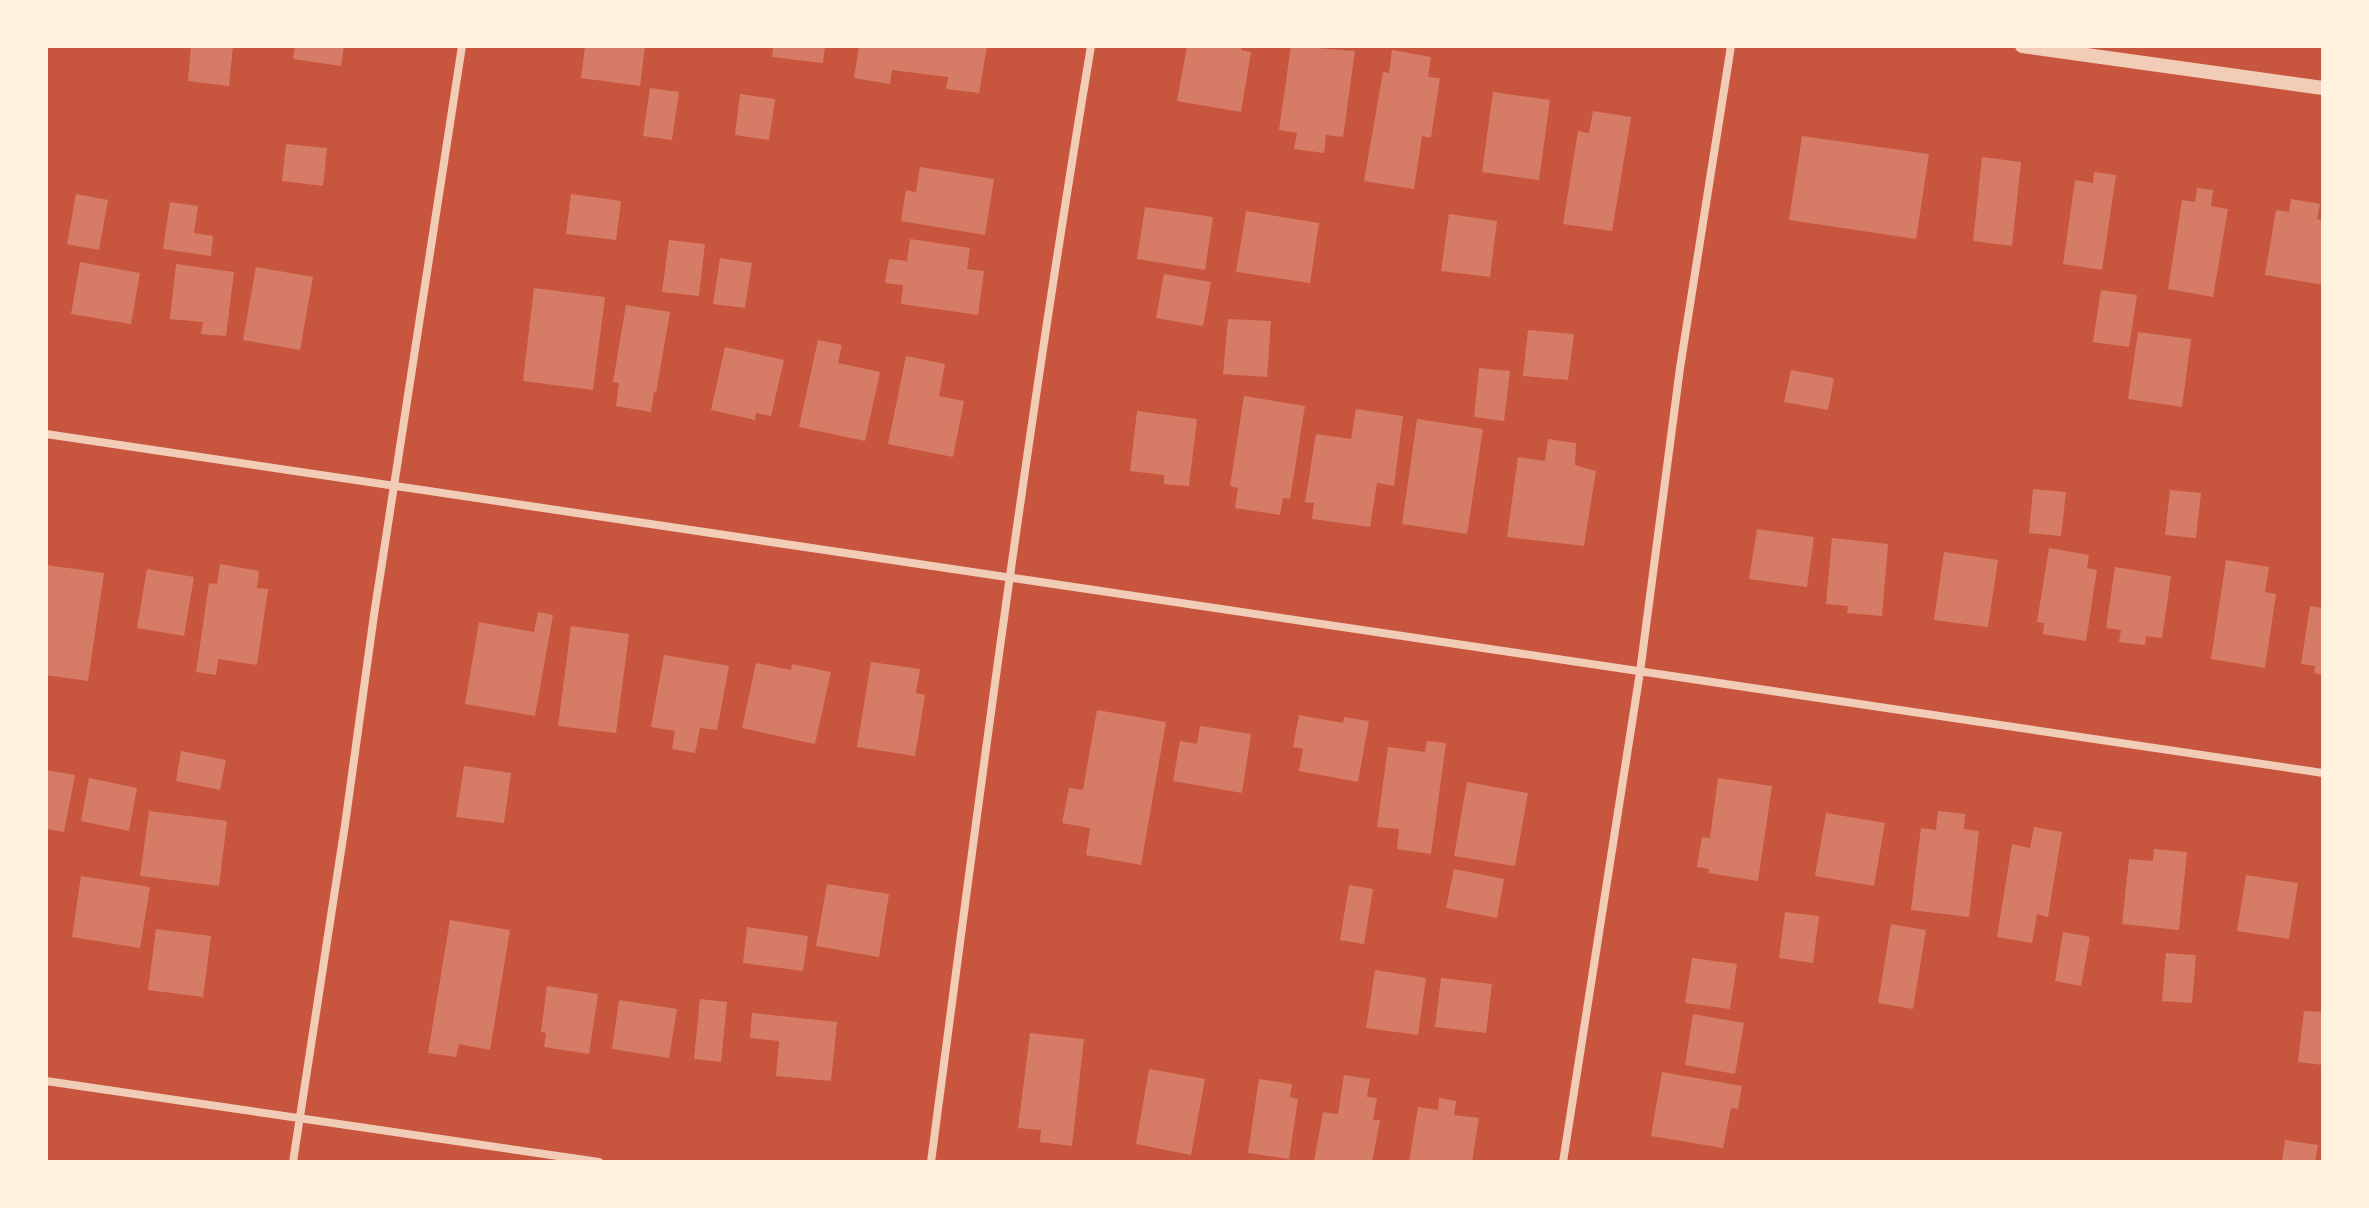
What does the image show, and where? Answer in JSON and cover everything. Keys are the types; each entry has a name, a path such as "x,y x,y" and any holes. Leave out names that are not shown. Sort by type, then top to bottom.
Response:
{"street":[{"path":"293,1162 462,46"},
{"path":"931,1162 979,784 1012,578 1062,217 1091,46"},
{"path":"1563,1162 1640,672 1680,368 1731,46"},
{"path":"2022,46 2323,88"},
{"path":"46,434 2323,773"},
{"path":"46,1081 599,1162"}],"building":[{"path":"191,46 233,46 229,86 188,81"},
{"path":"295,46 344,46 341,66 293,59"},
{"path":"585,46 645,46 640,86 581,78"},
{"path":"773,46 825,46 823,63 772,57"},
{"path":"859,46 987,46 979,93 946,89 948,77 892,70 890,84 854,78"},
{"path":"1187,46 1242,46 1241,50 1251,52 1241,112 1177,101"},
{"path":"1291,46 1355,51 1343,137 1326,135 1324,153 1294,149 1297,133 1279,130"},
{"path":"1392,50 1431,57 1428,77 1440,78 1431,138 1422,136 1414,189 1364,181 1383,72 1389,73"},
{"path":"650,88 679,92 672,140 643,136"},
{"path":"1493,92 1550,100 1539,180 1482,172"},
{"path":"740,94 775,99 769,140 735,135"},
{"path":"1593,111 1631,117 1612,231 1563,224 1578,131 1589,133"},
{"path":"1802,136 1929,154 1916,239 1789,220"},
{"path":"286,144 327,148 323,186 282,181"},
{"path":"1982,157 2021,162 2012,246 1973,241"},
{"path":"920,167 994,179 985,235 901,221 906,190 916,192"},
{"path":"2094,172 2116,175 2102,270 2063,264 2075,180 2093,183"},
{"path":"2197,188 2213,190 2211,206 2228,209 2213,297 2168,289 2182,200 2195,202"},
{"path":"76,194 108,200 99,250 67,244"},
{"path":"571,194 621,201 616,240 566,234"},
{"path":"2291,199 2320,204 2317,219 2323,220 2323,285 2265,275 2276,210 2289,212"},
{"path":"170,202 198,206 194,233 213,236 211,256 163,249"},
{"path":"1145,207 1213,217 1205,270 1137,259"},
{"path":"1246,211 1319,223 1310,283 1236,272"},
{"path":"1449,214 1497,221 1490,277 1441,271"},
{"path":"910,239 970,248 967,269 984,271 978,315 901,304 903,285 885,283 889,259 907,261"},
{"path":"669,240 705,244 699,296 662,292"},
{"path":"720,258 752,263 745,308 713,304"},
{"path":"80,262 140,273 131,324 71,314"},
{"path":"176,264 234,272 226,336 201,334 203,322 170,319"},
{"path":"256,267 313,277 300,350 243,340"},
{"path":"1164,274 1211,282 1203,326 1156,318"},
{"path":"534,288 605,297 593,390 523,381"},
{"path":"2101,290 2137,295 2129,347 2093,342"},
{"path":"626,305 670,312 651,412 616,406 619,383 613,382"},
{"path":"1228,319 1271,321 1267,377 1223,374"},
{"path":"1528,330 1574,334 1568,380 1523,376"},
{"path":"2138,332 2191,339 2182,407 2128,399"},
{"path":"818,340 842,345 838,363 880,372 865,441 799,427"},
{"path":"725,347 784,360 771,416 756,413 755,420 711,410"},
{"path":"906,356 945,364 939,396 964,401 953,457 888,444"},
{"path":"1479,368 1510,371 1504,421 1474,417"},
{"path":"1791,370 1834,378 1828,410 1784,402"},
{"path":"1244,396 1305,406 1290,499 1283,498 1280,515 1235,508 1238,488 1230,486"},
{"path":"1356,409 1403,416 1394,486 1377,483 1370,527 1312,519 1314,503 1305,502 1316,434 1351,439"},
{"path":"1137,411 1197,419 1189,486 1164,484 1164,475 1130,471"},
{"path":"1417,419 1483,429 1467,534 1402,524"},
{"path":"1548,439 1576,443 1575,465 1596,471 1584,546 1507,537 1518,457 1545,461"},
{"path":"2033,489 2066,492 2061,536 2029,533"},
{"path":"2170,490 2201,493 2196,538 2165,535"},
{"path":"1757,529 1814,537 1807,587 1749,579"},
{"path":"1832,538 1888,544 1882,616 1847,613 1848,606 1826,604"},
{"path":"2049,548 2089,555 2087,568 2097,570 2086,641 2043,634 2044,623 2037,622"},
{"path":"1944,552 1998,560 1988,627 1934,620"},
{"path":"2226,560 2269,567 2265,592 2276,594 2265,668 2211,659"},
{"path":"220,564 259,571 257,588 268,589 257,665 218,659 216,675 196,672 209,583 217,584"},
{"path":"46,565 104,573 88,681 46,675"},
{"path":"2115,567 2171,576 2162,638 2146,636 2145,645 2119,642 2121,630 2106,628"},
{"path":"147,569 194,577 184,636 137,628"},
{"path":"2310,606 2323,608 2323,675 2314,673 2315,666 2301,664"},
{"path":"538,612 553,615 535,716 465,704 479,622 534,632"},
{"path":"571,626 629,634 616,733 558,726"},
{"path":"664,655 729,666 717,730 700,728 695,753 672,749 675,731 651,727"},
{"path":"871,662 920,669 916,693 925,695 915,756 857,747"},
{"path":"756,663 791,670 792,664 831,672 815,744 742,728"},
{"path":"1097,710 1166,722 1141,865 1086,855 1090,828 1062,823 1069,788 1083,790"},
{"path":"1299,715 1343,723 1344,717 1369,721 1358,782 1299,771 1303,749 1293,747"},
{"path":"1200,726 1251,734 1242,793 1173,781 1180,741 1197,744"},
{"path":"1427,741 1446,743 1431,854 1397,849 1399,829 1377,827 1388,747 1425,752"},
{"path":"181,751 226,760 220,790 176,781"},
{"path":"464,766 511,773 504,823 456,817"},
{"path":"46,770 75,775 64,832 46,829"},
{"path":"89,778 137,788 129,831 81,821"},
{"path":"1718,778 1772,786 1758,881 1708,873 1709,869 1697,867 1702,837 1710,838"},
{"path":"1467,782 1528,793 1515,866 1454,856"},
{"path":"149,811 227,821 219,886 140,876"},
{"path":"1938,811 1965,814 1964,829 1979,831 1969,917 1911,910 1921,828 1936,830"},
{"path":"1826,813 1885,823 1874,886 1815,876"},
{"path":"2034,827 2062,832 2048,917 2037,914 2032,943 1997,937 2012,844 2030,848"},
{"path":"2154,849 2187,852 2179,930 2122,924 2129,859 2153,861"},
{"path":"1454,869 1504,879 1497,918 1446,908"},
{"path":"2246,875 2298,883 2289,939 2237,931"},
{"path":"81,876 150,887 140,948 72,937"},
{"path":"827,884 889,894 879,957 816,946"},
{"path":"1349,885 1373,889 1364,944 1340,940"},
{"path":"1785,912 1819,916 1813,963 1779,958"},
{"path":"450,920 510,930 490,1050 459,1044 456,1057 428,1053"},
{"path":"1891,924 1926,930 1913,1009 1878,1003"},
{"path":"747,927 808,936 803,971 743,963"},
{"path":"156,929 211,936 203,997 148,990"},
{"path":"2063,932 2090,937 2081,986 2055,981"},
{"path":"2166,953 2196,955 2192,1003 2162,1001"},
{"path":"1692,958 1737,964 1730,1009 1685,1003"},
{"path":"1375,970 1426,978 1418,1035 1366,1028"},
{"path":"1441,978 1492,984 1486,1033 1435,1027"},
{"path":"547,986 598,994 589,1054 544,1047 546,1033 541,1032"},
{"path":"700,999 727,1002 721,1062 694,1059"},
{"path":"619,1000 677,1009 669,1058 612,1049"},
{"path":"2304,1011 2323,1012 2323,1065 2298,1062"},
{"path":"752,1013 837,1022 831,1081 776,1076 779,1041 750,1038"},
{"path":"1693,1014 1744,1023 1735,1074 1685,1065"},
{"path":"1030,1033 1084,1039 1072,1146 1040,1142 1041,1130 1018,1128"},
{"path":"1149,1069 1205,1079 1191,1155 1136,1144"},
{"path":"1662,1072 1742,1086 1738,1109 1731,1108 1723,1148 1651,1136"},
{"path":"1344,1075 1370,1079 1367,1097 1377,1098 1373,1120 1380,1120 1372,1162 1314,1161 1323,1112 1338,1114"},
{"path":"1259,1079 1292,1084 1290,1097 1298,1099 1289,1159 1248,1153"},
{"path":"1439,1098 1456,1101 1454,1115 1479,1118 1472,1162 1409,1162 1418,1107 1438,1110"},
{"path":"2285,1140 2318,1145 2315,1162 2282,1162"}]}
